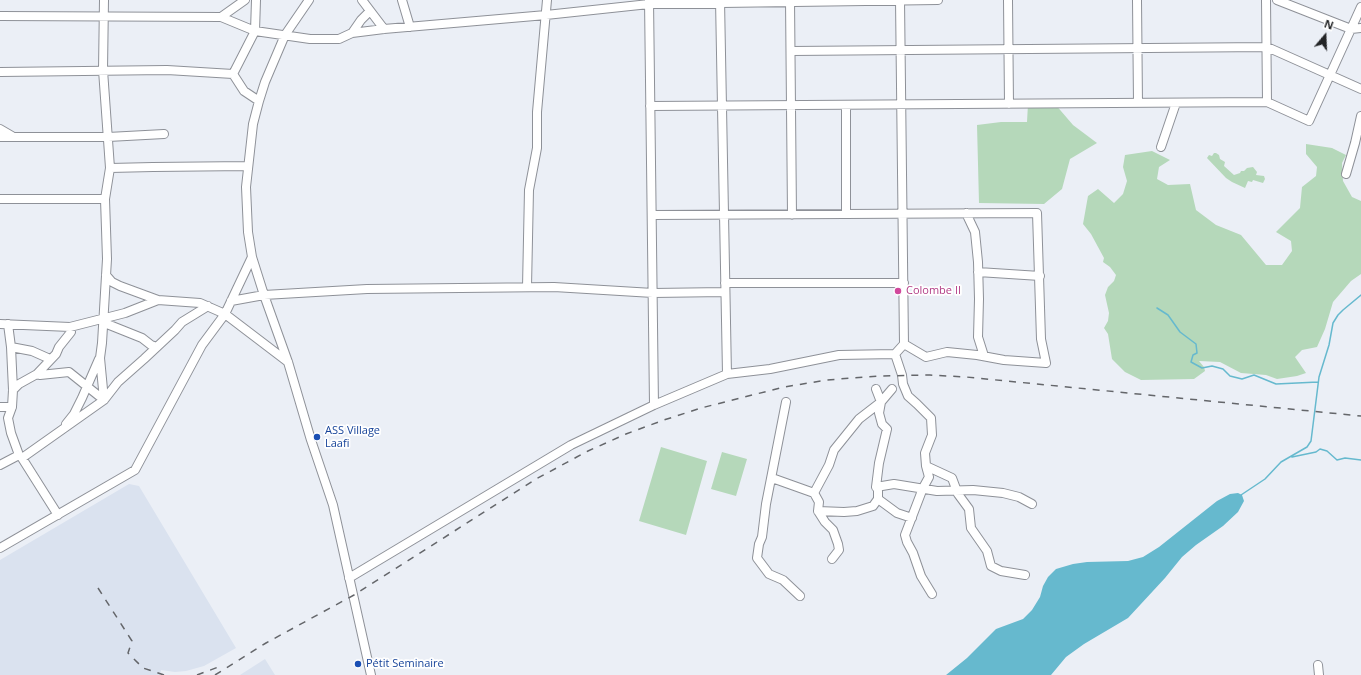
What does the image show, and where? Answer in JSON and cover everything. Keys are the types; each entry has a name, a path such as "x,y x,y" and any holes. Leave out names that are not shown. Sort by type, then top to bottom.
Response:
{"street":[{"path":"104,0 103,70 110,168 106,199 107,259 100,358 104,400"},
{"path":"221,17 245,0"},
{"path":"233,74 254,31 256,0"},
{"path":"309,0 285,35 258,102 253,124 246,187 248,232 252,257 288,362 311,440 333,505 371,675"},
{"path":"362,0 384,29"},
{"path":"402,0 410,27"},
{"path":"527,287 529,190 537,148 538,112 547,0"},
{"path":"349,578 571,445 654,405 726,374 770,369 839,354 895,354 904,344 900,0"},
{"path":"0,16 221,17 254,31 310,39 339,39 352,33 384,29 546,15 649,2 938,0"},
{"path":"1008,0 1009,104"},
{"path":"1137,0 1138,103"},
{"path":"1266,0 1268,102"},
{"path":"1277,0 1351,29 1361,28"},
{"path":"720,1 726,374"},
{"path":"790,1 792,214"},
{"path":"649,2 654,405"},
{"path":"650,106 1268,102 1309,121 1361,6"},
{"path":"352,33 370,10"},
{"path":"790,51 1267,47 1361,89"},
{"path":"1,73 167,70 233,74"},
{"path":"233,74 244,91 258,102"},
{"path":"1161,147 1176,103"},
{"path":"846,105 846,214"},
{"path":"1346,174 1361,116"},
{"path":"0,129 14,137"},
{"path":"0,137 108,137 164,134"},
{"path":"110,168 248,166"},
{"path":"0,207 2,204 12,199"},
{"path":"0,200 106,199"},
{"path":"652,215 1038,212 1041,339 1046,363 1004,360 947,352 926,357 904,344"},
{"path":"966,213 974,232 978,272 978,337 984,356"},
{"path":"0,548 135,470 202,345 225,314 252,257"},
{"path":"978,272 1040,276"},
{"path":"106,275 112,282 120,286 158,300 200,303 225,314 288,362"},
{"path":"725,283 904,283"},
{"path":"231,301 264,295 367,289 554,287 653,293 725,292"},
{"path":"58,515 20,456 11,433 8,418 12,407 13,390 11,347 4,324 70,327 125,313 158,300"},
{"path":"0,465 20,456 54,435 104,400 118,382 176,330 182,322 208,306"},
{"path":"103,319 107,324 142,338 151,345 157,347"},
{"path":"13,390 19,384 37,374 56,354 59,347 71,332 70,327"},
{"path":"11,347 32,351 50,359"},
{"path":"895,354 902,375 903,384 908,396 931,418 932,435 925,453 929,477 923,488 905,535 921,576 932,594"},
{"path":"54,435 69,421 87,388 100,358"},
{"path":"37,374 69,372 87,388 104,400"},
{"path":"818,511 857,511 873,506 878,499 878,489 876,487 879,463 887,429 882,424 879,413 881,402 876,389"},
{"path":"814,493 829,465 834,450 860,419 881,402 892,389"},
{"path":"786,402 757,558 769,574 783,580 800,596"},
{"path":"0,407 12,407"},
{"path":"926,466 952,478 957,490 969,509 971,528 987,551 991,566 1001,571 1025,575"},
{"path":"772,478 814,493 819,502 818,511 825,522 833,530 838,544 839,550 832,559"},
{"path":"876,487 894,484 923,488 937,492 957,490 1003,493 1019,497 1032,504"},
{"path":"878,499 897,513 912,518"},
{"path":"1318,665 1318,675"}],"shaded area":[{"path":"129,484 139,486 236,648 204,666 186,671 175,672 161,670 160,675 0,675 0,560"},
{"path":"265,659 275,675 240,675"}],"green space":[{"path":"1028,104 1055,104 1073,125 1097,143 1070,159 1062,189 1044,204 979,203 977,125 1001,122 1027,122"},
{"path":"1306,144 1332,148 1346,155 1342,163 1343,181 1352,197 1361,201 1361,274 1351,281 1333,302 1325,329 1317,347 1302,350 1295,357 1306,373 1277,379 1266,375 1241,373 1220,362 1199,361 1204,367 1205,371 1194,379 1141,380 1125,372 1112,359 1108,334 1104,328 1108,321 1109,313 1105,295 1108,287 1114,281 1116,275 1110,267 1103,262 1104,258 1091,234 1083,224 1088,196 1098,189 1114,203 1123,194 1127,181 1123,167 1125,155 1152,151 1170,160 1159,167 1157,179 1168,185 1190,184 1196,210 1216,225 1241,235 1266,265 1282,265 1292,251 1291,241 1276,232 1300,208 1302,187 1316,176 1317,167 1306,154"},
{"path":"1214,153 1219,155 1220,159 1225,162 1224,166 1234,175 1244,171 1247,168 1253,167 1257,172 1256,175 1264,176 1265,179 1263,183 1253,180 1252,182 1248,181 1245,188 1232,182 1226,178 1207,158 1209,155 1212,156"},
{"path":"661,447 707,461 686,535 639,521"},
{"path":"722,452 747,459 736,496 711,489"}],"water":[{"path":"1238,493 1242,495 1244,501 1238,512 1223,526 1182,557 1128,618 1084,644 1066,657 1051,675 946,675 967,658 996,629 1023,619 1032,610 1040,597 1043,586 1048,577 1056,569 1087,562 1128,561 1143,557 1159,547 1217,501 1230,494"}],"waterway":[{"path":"1241,495 1265,479 1281,462 1307,447 1311,441 1319,377 1329,345 1333,323 1338,315 1361,295"},
{"path":"1157,308 1168,315 1180,332 1196,344 1197,353 1193,355 1191,362 1202,368 1212,366 1223,369 1230,376 1242,379 1254,375 1276,384 1318,382"},
{"path":"1292,457 1316,452 1320,449 1327,451 1337,460 1345,458 1361,460"}],"railway":[{"path":"215,675 266,643 354,595 536,479 588,451 626,434 664,420 701,408 784,387 827,380 878,376 930,375 966,377 1361,416"},
{"path":"98,588 132,641 128,653 143,668 164,675"},
{"path":"197,675 221,666"}],"place":[{"name":"Colombe II","path":"898,291"},
{"name":"ASS Village Laafi","path":"317,437"},
{"name":"Pétit Seminaire","path":"358,664"}]}
